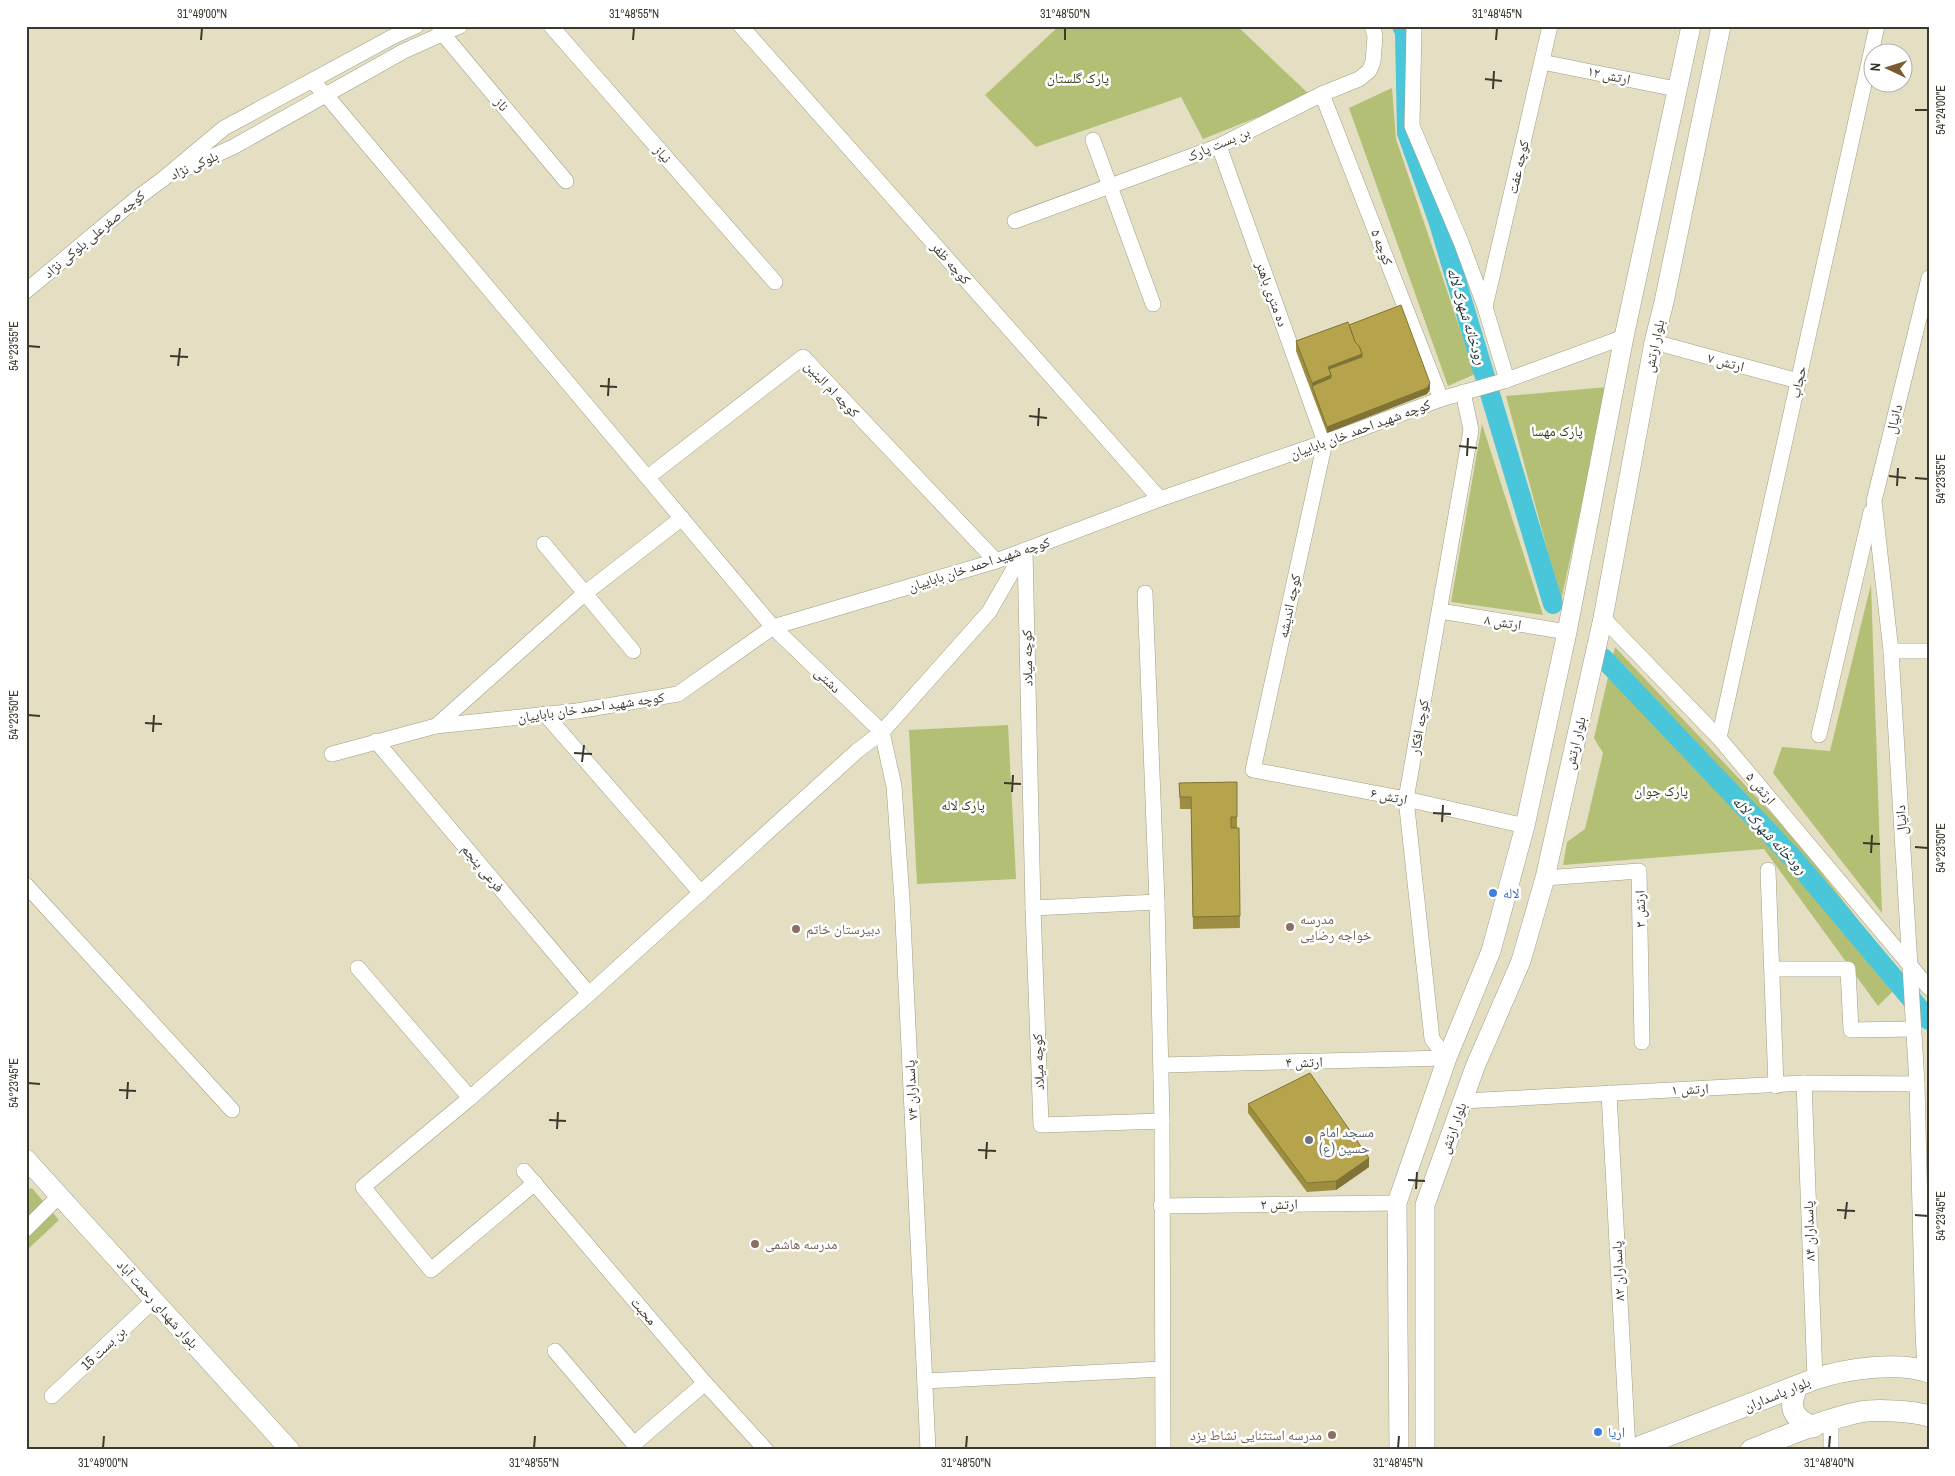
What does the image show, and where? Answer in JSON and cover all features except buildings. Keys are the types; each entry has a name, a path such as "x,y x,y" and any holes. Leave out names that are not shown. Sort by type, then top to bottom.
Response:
{"main road":[{"name":"بلوار پاسداران","path":"1629,1450 1837,1372 1890,1366 1927,1371"},
{"path":"1806,1383 1792,1399 1794,1412 1801,1422 1822,1424"},
{"path":"1770,1397 1781,1403 1788,1413 1788,1426 1783,1437"},
{"path":"1750,1450 1783,1437 1861,1412 1916,1412 1929,1416"}],"street":[{"name":"بلوکی نژاد","path":"163,179 224,128 312,81 392,31 416,26"},
{"name":"بلوکی نژاد","path":"163,179 233,147 441,30 460,26"},
{"name":"نیاز","path":"550,26 775,282"},
{"name":"کوچه ظفر","path":"741,26 1160,499"},
{"name":"بن بست پارک","path":"1016,221 1219,146 1322,94 1359,79 1369,71 1373,62 1375,36 1372,26"},
{"path":"1414,26 1412,126 1461,242 1485,308 1502,381"},
{"name":"کوچه عفت","path":"1485,308 1550,26"},
{"name":"بلوار ارتش","path":"1399,1450 1398,1203 1447,1058 1491,951 1525,826 1567,632 1624,337 1691,26"},
{"name":"بلوار ارتش","path":"1425,1450 1425,1206 1475,1067 1521,961 1545,878 1603,618 1654,342 1721,26"},
{"name":"حجاب","path":"1719,738 1877,26"},
{"name":"ناز","path":"441,30 566,181"},
{"path":"392,31 404,51"},
{"name":"ارتش ۱۲","path":"1542,62 1676,89"},
{"name":"دشتی","path":"312,81 326,95 773,627 882,732"},
{"name":"کوچه ۵","path":"1322,94 1441,399"},
{"path":"1093,140 1153,304"},
{"name":"ده متری باهنر","path":"1219,146 1325,442"},
{"name":"کوچه صفرعلی بلوکی نژاد","path":"26,290 136,198 163,179"},
{"name":"دانیال","path":"1927,1371 1916,1058 1891,651 1874,501 1929,278"},
{"path":"1624,337 1654,342"},
{"name":"کوچه شهید احمد خان باباییان","path":"332,754 436,726 545,714 678,694 773,627 996,561 1160,499 1325,442 1441,399 1502,381 1624,337"},
{"name":"ارتش ۷","path":"1654,342 1798,381"},
{"name":"کوچه ام البنین","path":"648,477 803,358 996,561"},
{"name":"کوچه افکار","path":"1447,1058 1432,1039 1406,799 1471,430 1467,391"},
{"name":"کوچه اندیشه","path":"1253,770 1325,442"},
{"path":"1819,735 1874,501"},
{"path":"436,726 584,594 682,518"},
{"path":"544,544 633,651"},
{"path":"535,1183 432,1270 363,1187 470,1098 589,994 856,751 882,732 989,612 1025,550"},
{"name":"کوچه میلاد","path":"1025,550 1040,1125 1162,1121"},
{"path":"1145,593 1162,1066 1163,1450"},
{"name":"ارتش ۸","path":"1440,611 1567,632"},
{"name":"ارتش ۵","path":"1603,618 1719,738 1929,988"},
{"path":"1891,651 1929,651"},
{"path":"545,714 701,893"},
{"name":"پاسداران ۷۴","path":"882,732 894,786 901,880 928,1450"},
{"name":"فرعی پنجم","path":"376,741 589,994"},
{"name":"ارتش ۶","path":"1253,770 1406,799 1525,826"},
{"path":"1768,870 1776,1086"},
{"name":"ارتش ۳","path":"1545,878 1639,871 1642,1042"},
{"path":"26,885 232,1110"},
{"path":"1033,908 1156,902"},
{"path":"358,968 470,1098"},
{"path":"1772,969 1848,968 1851,1030 1914,1029"},
{"path":"1447,1058 1475,1067"},
{"name":"ارتش ۴","path":"1162,1066 1447,1058"},
{"path":"1916,1058 1929,1072"},
{"name":"ارتش ۱","path":"1463,1101 1776,1086 1804,1083 1917,1084"},
{"name":"پاسداران ۸۴","path":"1804,1083 1806,1383"},
{"name":"پاسداران ۸۲","path":"1609,1093 1629,1450"},
{"name":"بلوار شهدای رحمت آباد","path":"26,1159 290,1450"},
{"name":"محبت","path":"524,1171 766,1450"},
{"path":"26,1229 59,1196"},
{"name":"ارتش ۲","path":"1161,1206 1398,1203"},
{"name":"بن بست 15","path":"52,1396 154,1300"},
{"path":"555,1351 636,1447 706,1383"},
{"path":"925,1381 1162,1369"},
{"path":"1822,1424 1831,1450"}],"green space":[{"name":"پارک گلستان","path":"1059,26 1237,26 1311,96 1203,139 1181,97 1036,147 985,95"},
{"path":"1392,88 1396,139 1475,374 1448,386 1349,108"},
{"name":"پارک مهسا","path":"1607,387 1561,601 1506,396"},
{"path":"1482,424 1543,615 1451,602"},
{"path":"1871,584 1882,913 1773,773 1782,747 1830,751"},
{"name":"پارک جوان","path":"1615,647 1794,837 1893,965 1893,991 1878,1006 1764,849 1563,865 1567,842 1585,829 1603,753 1594,738"},
{"name":"پارک لاله","path":"1008,725 1016,879 917,884 909,730"},
{"path":"32,1188 59,1220 26,1251 26,1190"}],"waterway":[{"name":"رودخانه شهرک لاله","path":"1402,26 1405,32 1407,133 1438,220 1553,604"},
{"name":"رودخانه شهرک لاله","path":"1603,658 1793,858 1929,1020"}],"place":[{"name":"لاله","path":"1493,893"},
{"name":"مدرسه خواجه رضایی","path":"1290,927"},
{"name":"دبیرستان خاتم","path":"796,929"},
{"name":"مسجد امام حسین (ع)","path":"1309,1140"},
{"name":"مدرسه هاشمی","path":"755,1244"},
{"name":"اریا","path":"1598,1432"},
{"name":"مدرسه استثنایی نشاط یزد","path":"1332,1435"}]}
